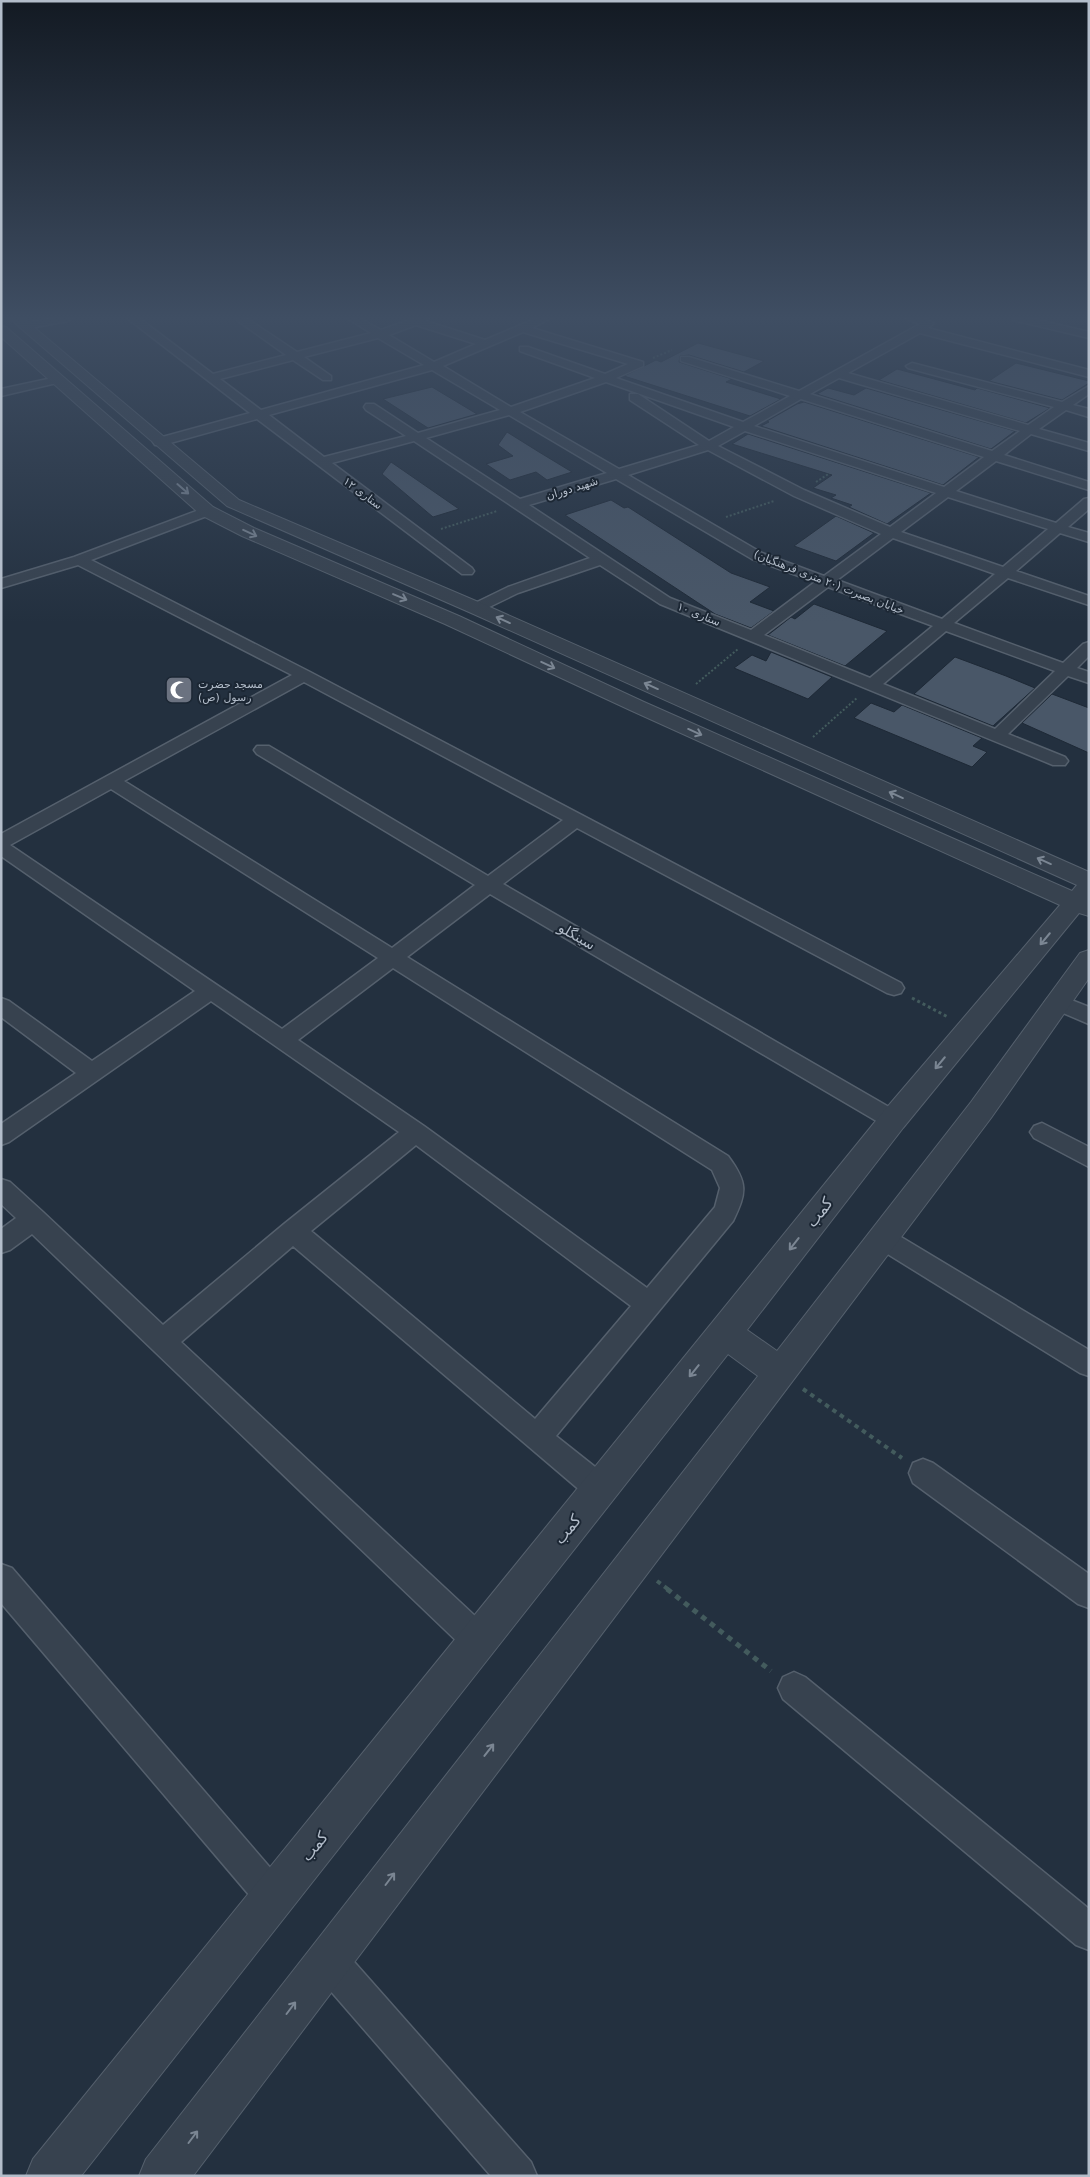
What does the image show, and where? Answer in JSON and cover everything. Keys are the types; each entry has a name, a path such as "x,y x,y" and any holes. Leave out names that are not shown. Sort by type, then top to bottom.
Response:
{"street":[{"path":"103,420 207,511 248,532 452,620 637,706 1086,894"},
{"path":"108,424 130,420"},
{"path":"134,420 233,502 797,751 1086,894"},
{"path":"159,442 242,420"},
{"name":"ستاری ۱۲","path":"265,420 467,571"},
{"name":"ستاری ۱۰","path":"391,420 665,601 1059,761"},
{"path":"321,462 479,420"},
{"name":"خیابان بصیرت (۲۰ متری فرهنگیان)","path":"525,420 757,556 1089,678"},
{"path":"669,420 710,446 799,493 891,533 1089,601"},
{"path":"724,420 1089,538"},
{"name":"شهید دوران","path":"519,504 710,446 758,420"},
{"path":"880,420 1089,486"},
{"path":"994,420 1089,447"},
{"path":"753,636 1044,420"},
{"path":"1,584 79,560 233,502"},
{"path":"872,685 941,624 1089,502"},
{"path":"476,608 513,590 602,559"},
{"path":"79,560 577,819 894,988"},
{"path":"997,736 1089,647"},
{"path":"1,842 304,676"},
{"name":"سینگلو","path":"263,750 489,886 893,1120"},
{"path":"111,781 720,1163 731,1178 733,1196 724,1214 650,1305 537,1438"},
{"path":"284,1039 577,819"},
{"path":"1,848 284,1039 416,1132 650,1305"},
{"name":"کمب","path":"50,2176 725,1333 893,1120 968,1029 1086,894"},
{"path":"163,2176 981,1110 1056,1002 1089,959"},
{"path":"1,1136 212,990"},
{"path":"1056,1002 1089,1016"},
{"path":"1,1006 92,1073"},
{"path":"163,1341 293,1230 416,1132"},
{"path":"1042,1132 1089,1158"},
{"path":"1,1189 478,1640"},
{"path":"1,1243 34,1219"},
{"path":"293,1230 537,1438 599,1488"},
{"path":"882,1238 1089,1364"},
{"path":"725,1333 779,1372"},
{"path":"923,1473 1089,1593"},
{"path":"1,1580 273,1897"},
{"path":"794,1688 1089,1932"},
{"path":"328,1960 517,2176"}],"path":[{"path":"703,525 799,493 849,460"},
{"path":"419,536 519,504"},
{"path":"679,698 753,636"},
{"path":"797,751 872,685"},
{"path":"894,988 968,1029"},
{"path":"779,1372 923,1473"},
{"path":"634,1562 794,1688"}],"building":[{"path":"415,420 457,420 428,428"},
{"path":"860,420 979,457 943,485 761,426 769,422 767,421"},
{"path":"898,420 975,420 1015,431 991,449"},
{"path":"1014,420 1031,420 1026,423"},
{"path":"507,432 572,472 547,480 536,472 510,480 486,464 513,456 498,445"},
{"path":"748,434 931,493 887,524 849,507 852,505 831,498 836,495 813,488 832,475 732,444"},
{"path":"391,462 459,509 433,517 382,474"},
{"path":"611,500 624,508 628,507 731,573 770,587 750,602 774,611 751,628 715,614 565,515"},
{"path":"836,516 874,533 836,561 794,546"},
{"path":"814,604 887,631 845,666 768,635 791,617 795,619"},
{"path":"771,652 832,677 808,699 734,668 752,655 766,661"},
{"path":"955,657 1035,688 993,726 914,694"},
{"path":"1052,694 1089,708 1089,753 1022,723"},
{"path":"871,703 894,712 902,705 982,738 973,746 987,752 972,767 854,718"}],"place":[{"name":"مسجد حضرت رسول (ص)","path":"179,690"}]}
